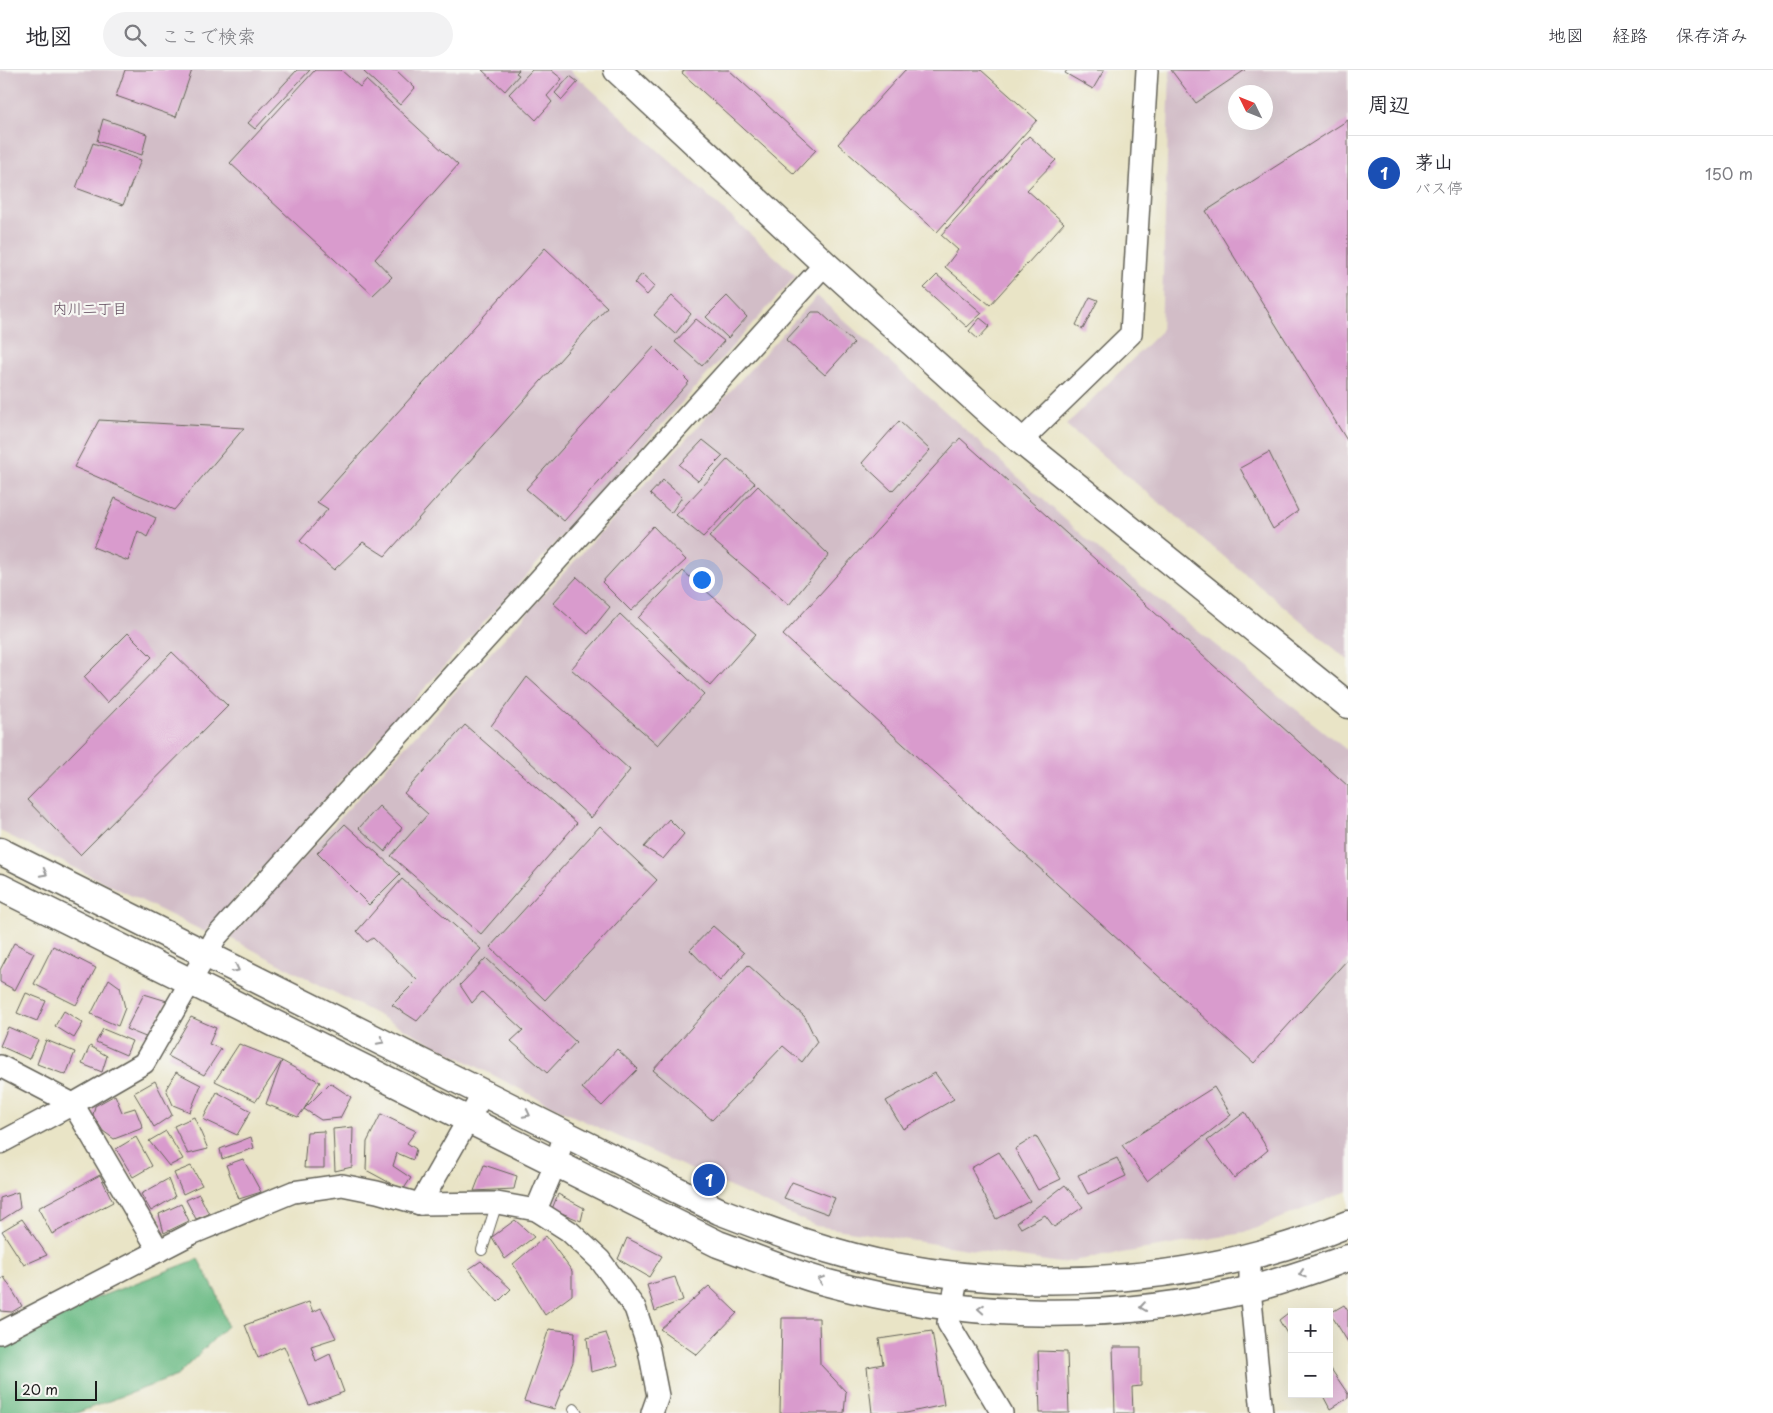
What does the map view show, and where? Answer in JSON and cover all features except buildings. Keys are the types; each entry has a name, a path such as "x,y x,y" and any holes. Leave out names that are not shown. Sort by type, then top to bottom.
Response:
{"street":[{"path":"616,70 825,264 1021,441 1348,705"},
{"path":"1021,441 1131,334 1147,70"},
{"path":"0,1142 74,1104 144,1063 216,937 825,264"},
{"path":"0,851 719,1211 770,1230 860,1258 894,1266 958,1276 1002,1279 1104,1279 1207,1266 1287,1247 1348,1224"},
{"path":"0,886 718,1244 828,1283 951,1307 1070,1312 1130,1308 1250,1289 1348,1258"},
{"path":"0,1066 74,1104 159,1251"},
{"path":"420,1204 484,1092"},
{"path":"536,1210 556,1162 565,1133"},
{"path":"0,1333 191,1234 293,1192 342,1185 420,1204 497,1203 536,1210 569,1231 600,1260 635,1308 649,1350 658,1396 652,1413"},
{"path":"1250,1256 1250,1289 1262,1413"},
{"path":"958,1276 948,1323 1002,1413"}],"lane":[{"path":"482,1250 497,1203"}],"shaded area":[{"path":"0,70 570,70 796,276 205,932 0,831"},
{"path":"1170,70 1348,70 1348,660 1066,425 1161,331"},
{"path":"817,296 1119,568 1348,751 1348,1191 1244,1233 1060,1263 816,1226 564,1112 230,938"}],"green space":[{"path":"198,1259 217,1294 227,1326 177,1376 76,1413 0,1413 0,1335"}],"place":[{"name":"茅山","path":"709,1180"}],"district":[{"name":"内川二丁目","path":"90,307"}]}
